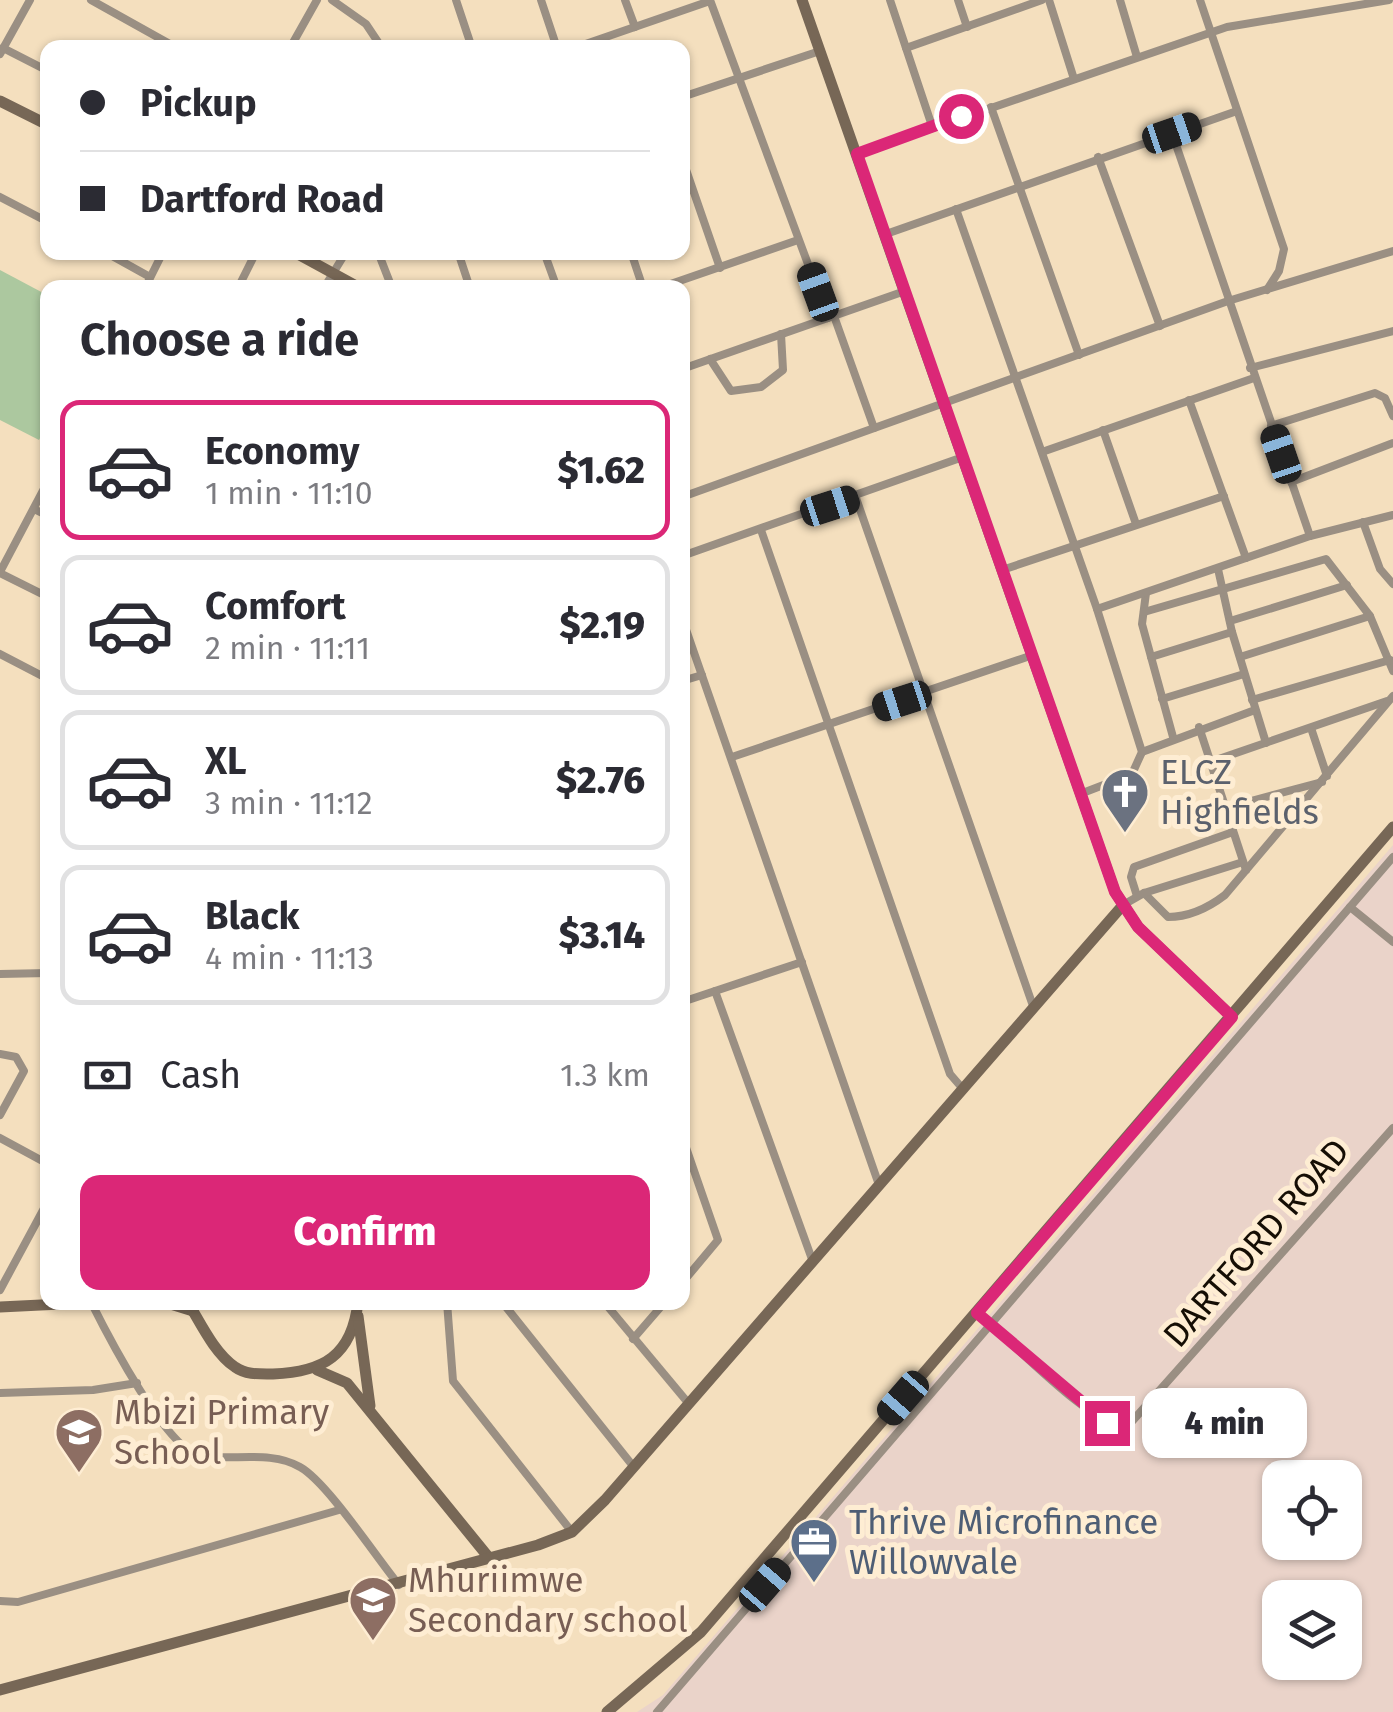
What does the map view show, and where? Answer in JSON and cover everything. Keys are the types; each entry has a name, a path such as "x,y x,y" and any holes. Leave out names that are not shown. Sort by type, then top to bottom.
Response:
{"street":[{"path":"18,0 29,2 2,51 40,68"},
{"path":"91,0 163,40"},
{"path":"294,40 316,0"},
{"path":"332,0 366,24 377,40"},
{"path":"456,0 469,40"},
{"path":"541,0 554,40"},
{"path":"626,0 635,27"},
{"path":"597,40 710,0 798,240 874,428"},
{"path":"802,0 1079,794 1122,906 1164,953 1232,1017"},
{"path":"890,0 932,126"},
{"path":"958,0 967,27"},
{"path":"906,48 1045,0 1074,78"},
{"path":"1120,0 1137,57"},
{"path":"1200,0 1284,249 1279,271 1267,290"},
{"path":"857,154 1212,32 1389,0"},
{"path":"690,94 820,51"},
{"path":"0,100 40,121"},
{"path":"991,106 1080,355"},
{"path":"886,234 1237,110"},
{"path":"1172,133 1310,536"},
{"path":"1098,157 1160,326"},
{"path":"690,181 720,268"},
{"path":"0,197 40,218"},
{"path":"956,209 1097,610 1142,752"},
{"path":"683,280 798,240"},
{"path":"690,494 1228,301 1393,252"},
{"path":"120,260 150,276"},
{"path":"148,280 159,260"},
{"path":"309,260 345,280"},
{"path":"330,280 342,260"},
{"path":"690,366 905,292"},
{"path":"1250,368 1393,331"},
{"path":"710,360 731,392 761,386 783,370 782,334"},
{"path":"1042,452 1254,378"},
{"path":"1271,426 1375,393 1385,398 1393,416"},
{"path":"1189,400 1246,558"},
{"path":"1103,430 1136,524"},
{"path":"1290,482 1393,443"},
{"path":"690,553 962,458"},
{"path":"1002,570 1224,496"},
{"path":"40,497 0,572 40,594"},
{"path":"856,498 1032,1006"},
{"path":"34,509 40,512"},
{"path":"1097,610 1310,536 1393,514"},
{"path":"1363,522 1380,569 1393,584"},
{"path":"761,530 950,1074 963,1090"},
{"path":"1144,612 1322,558 1370,616 1393,671"},
{"path":"1218,570 1232,632 1266,743"},
{"path":"1230,621 1347,585"},
{"path":"1146,593 1144,612 1150,658 1173,737"},
{"path":"1240,657 1370,616"},
{"path":"1150,658 1232,632"},
{"path":"690,641 879,1185"},
{"path":"0,654 40,675"},
{"path":"732,756 1033,654"},
{"path":"1079,794 1132,774 1142,752 1173,737 1254,704 1390,660"},
{"path":"1162,699 1244,674"},
{"path":"690,679 702,675"},
{"path":"1210,762 1392,698"},
{"path":"1233,832 1134,867 1130,873 1141,895 1168,917 1208,908 1392,698"},
{"path":"1199,727 1245,866"},
{"path":"1311,728 1325,779"},
{"path":"1225,808 1325,779"},
{"path":"607,1712 701,1632 1393,828"},
{"path":"657,1712 1393,857"},
{"path":"0,1690 490,1560 572,1532 1122,906 1141,895 1245,866"},
{"path":"1350,907 1393,942"},
{"path":"690,999 802,962"},
{"path":"0,974 40,973"},
{"path":"715,991 812,1262"},
{"path":"0,1054 16,1057 24,1070 0,1115"},
{"name":"DARTFORD ROAD","path":"977,1313 1093,1413 1119,1428 1133,1425 1393,1128"},
{"path":"0,1138 40,1160"},
{"path":"690,1159 718,1240 690,1273"},
{"path":"0,1290 40,1216"},
{"path":"0,1306 40,1305"},
{"path":"95,1310 137,1384 189,1452 296,1464 398,1584"},
{"path":"195,1310 224,1358 241,1371 256,1374 317,1370 347,1384 490,1560"},
{"path":"317,1370 338,1354 357,1310"},
{"path":"358,1310 372,1413"},
{"path":"448,1310 454,1382 572,1532"},
{"path":"508,1310 633,1466"},
{"path":"610,1310 688,1404"},
{"path":"633,1338 658,1310"},
{"path":"0,1392 93,1390 137,1384"},
{"path":"0,1601 18,1602 339,1510"}],"shaded area":[{"path":"1393,845 1393,1712 637,1712 663,1695"}],"green space":[{"path":"0,270 40,291 40,438 0,420"}],"place":[{"name":"ELCZ Highfields","path":"1125,834"},
{"name":"Mbizi Primary School","path":"79,1474"},
{"name":"Thrive Microfinance Willowvale","path":"814,1584"},
{"name":"Mhuriimwe Secondary school","path":"373,1642"}],"route":[{"path":"961,116 857,154 1115,892 1138,927 1232,1017 977,1313 1107,1423"}]}
